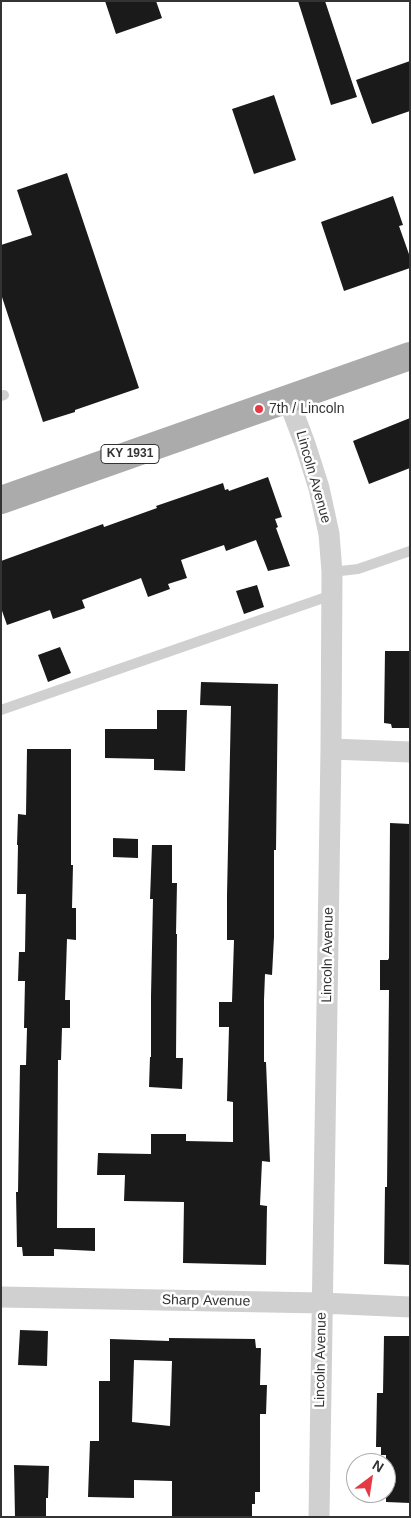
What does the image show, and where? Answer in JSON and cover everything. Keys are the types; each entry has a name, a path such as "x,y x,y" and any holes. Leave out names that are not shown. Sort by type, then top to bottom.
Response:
{"main road":[{"name":"KY 1931","path":"1,500 410,356"}],"street":[{"name":"Lincoln Avenue","path":"288,399 319,488 329,534 332,572 332,749 318,1517"},
{"path":"332,749 410,752"},
{"name":"Sharp Avenue","path":"1,1297 322,1303 410,1307"}],"lane":[{"path":"332,572 358,570 410,551"},
{"path":"1,710 332,596"}],"building":[{"path":"105,1 156,1 162,18 116,34"},
{"path":"298,1 325,1 357,97 331,105"},
{"path":"410,61 410,111 372,124 356,80"},
{"path":"274,95 296,160 254,174 232,109"},
{"path":"67,173 139,388 43,422 1,294 1,245 32,235 17,190"},
{"path":"393,196 403,225 399,226 410,257 410,268 344,291 321,222"},
{"path":"410,418 410,468 369,484 353,441"},
{"path":"268,477 282,517 275,519 278,527 276,528 290,566 268,571 256,540 226,551 224,545 181,560 187,578 168,584 170,589 148,597 141,578 82,600 85,608 53,619 50,610 7,625 1,608 1,561 103,524 104,527 157,508 156,506 223,483 225,490 228,489 229,491"},
{"path":"257,585 264,607 244,614 236,591"},
{"path":"60,647 71,673 48,682 38,655"},
{"path":"385,651 410,651 410,728 392,728 391,724 384,723"},
{"path":"201,682 278,684 274,937 272,975 265,974 264,1000 264,1062 266,1062 270,1162 262,1161 260,1205 267,1206 266,1265 183,1263 184,1202 124,1201 125,1175 97,1175 98,1153 151,1154 151,1134 186,1134 186,1141 233,1142 233,1102 227,1101 229,1027 219,1027 219,1002 232,1002 234,940 227,940 231,706 200,705"},
{"path":"157,710 187,710 185,771 154,770 154,759 105,758 105,729 157,729"},
{"path":"27,749 71,749 72,908 76,908 76,940 67,939 65,1000 70,1000 70,1028 62,1028 61,1060 58,1060 57,1228 95,1228 95,1251 54,1249 54,1256 23,1256 22,1247 17,1247 16,1192 18,1192 20,1065 26,1065 27,1028 24,1028 25,981 18,981 19,952 25,952 26,894 17,894 17,845 18,814 26,815"},
{"path":"390,823 410,824 410,1265 384,1264 385,1187 387,1187 389,990 380,990 380,960 388,960 389,958"},
{"path":"113,838 138,839 138,858 113,857"},
{"path":"152,845 172,845 172,883 177,883 176,1058 183,1058 182,1089 149,1087 153,899 150,899"},
{"path":"20,1330 48,1331 47,1366 18,1365"},
{"path":"384,1336 410,1336 410,1503 396,1502 396,1453 381,1453 381,1447 376,1447 377,1393 383,1393"},
{"path":"169,1338 255,1339 256,1348 261,1348 260,1385 267,1385 266,1414 260,1414 260,1492 255,1492 255,1504 252,1504 252,1517 172,1517 172,1481 134,1480 134,1498 88,1497 90,1441 99,1441 99,1381 110,1381 110,1339 169,1341","holes":["134,1360 172,1361 170,1426 132,1422"]},
{"path":"14,1465 49,1466 46,1517 15,1517"}],"place":[{"name":"7th / Lincoln","path":"259,409"}]}
